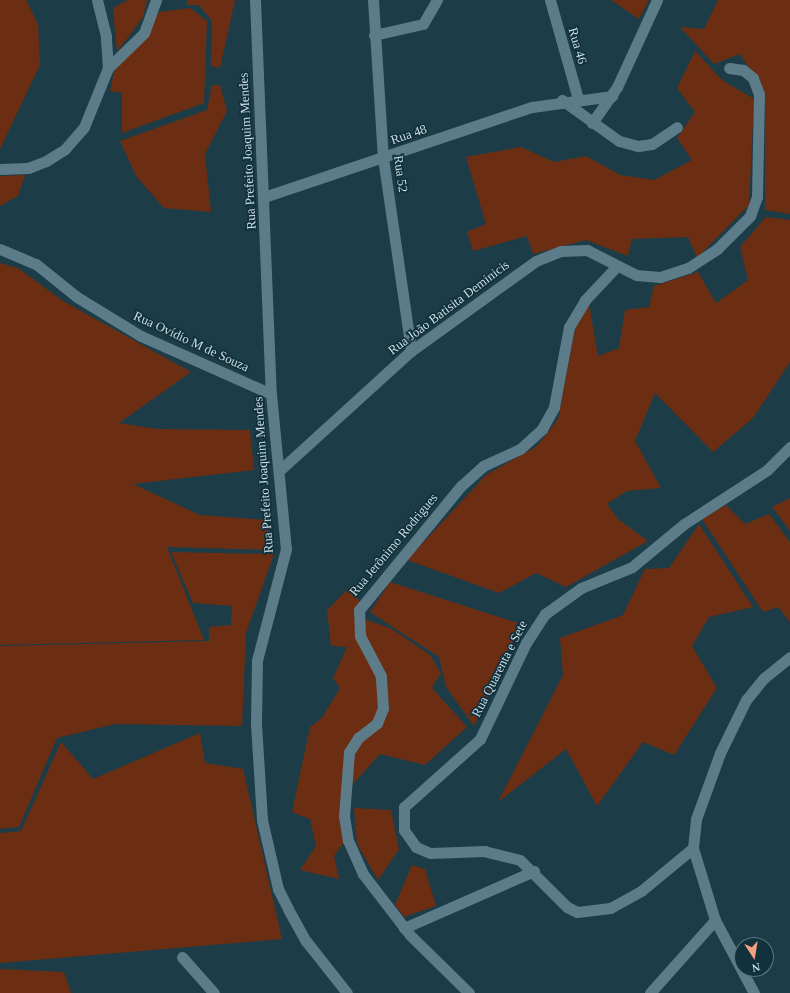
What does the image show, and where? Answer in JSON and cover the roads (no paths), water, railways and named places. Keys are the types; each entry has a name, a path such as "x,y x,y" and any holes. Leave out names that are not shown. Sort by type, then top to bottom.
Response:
{"street":[{"path":"97,0 106,36 108,68"},
{"path":"0,169 28,168 65,149 84,127 108,68 144,33 156,0"},
{"name":"Rua Prefeito Joaquim Mendes","path":"255,0 271,394 280,470 286,549 262,636 256,681 262,820 278,889 306,941 347,993"},
{"name":"Rua 52","path":"373,0 374,35 383,158 411,351"},
{"path":"374,35 423,24 437,0"},
{"name":"Rua 46","path":"550,0 578,99"},
{"path":"592,123 612,96 658,0"},
{"name":"Rua João Batisita Deminicis","path":"280,470 411,351 508,279 550,254 587,250 636,275 660,277 688,268 717,249 750,216 757,197 759,94 753,78 743,70 729,68"},
{"name":"Rua 48","path":"264,197 532,107 562,100 612,96"},
{"path":"562,100 619,141 638,146 652,144 677,128"},
{"name":"Rua Ovídio M de Souza","path":"0,249 36,264 77,297 141,336 271,394"},
{"name":"Rua Jerônimo Rodrigues","path":"469,993 404,928 352,855 344,816 344,776 349,752 358,738 377,723 383,708 381,676 360,636 358,610 461,486 482,466 520,449 542,429 554,407 568,327 585,300 616,266"},
{"name":"Rua Quarenta e Sete","path":"693,848 641,891 610,908 586,914 567,907 534,871 510,856 485,851 447,855 416,847 404,830 404,807 480,739 526,643 545,614 581,588 632,567 684,524 767,470 790,447"},
{"path":"754,993 715,920 693,848 696,819 720,753 746,700 764,678 790,657"},
{"path":"404,928 534,871"},
{"path":"650,993 715,920"},
{"path":"182,957 214,993"}]}
